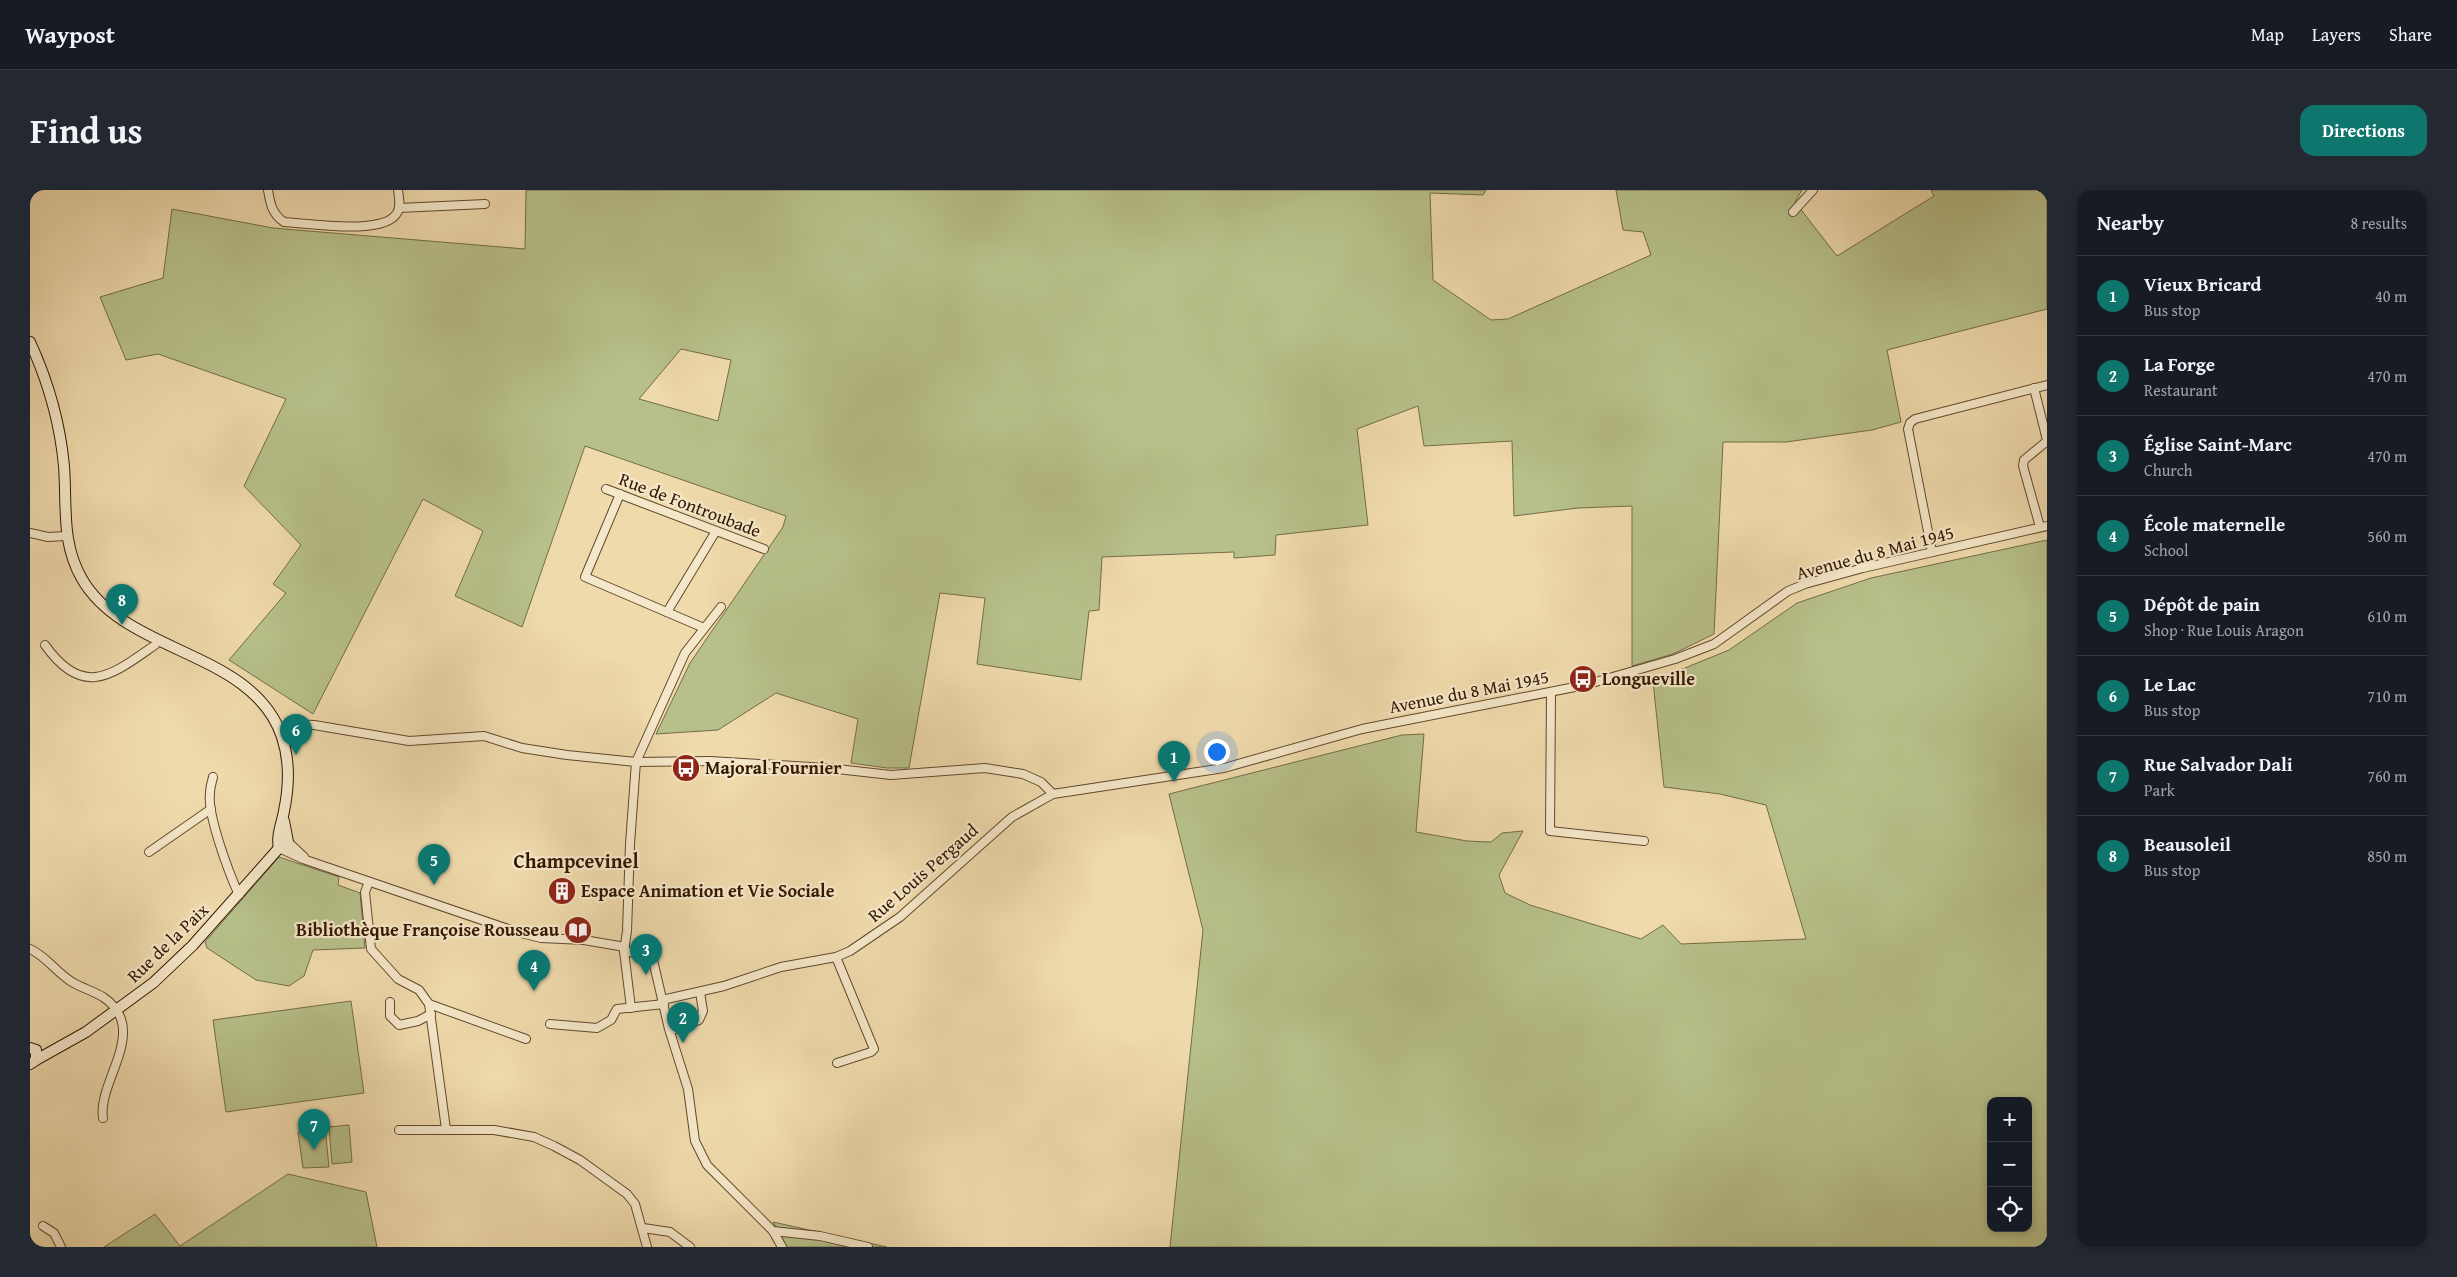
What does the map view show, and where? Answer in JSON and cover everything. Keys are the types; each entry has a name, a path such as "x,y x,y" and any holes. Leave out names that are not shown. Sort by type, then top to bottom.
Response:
{"main road":[{"path":"30,342 48,387 58,427 64,466 66,536 78,571 99,600 126,621 158,640 240,682 261,702 278,728 285,747 288,769 284,810 278,837 279,848"},
{"path":"284,810 288,842"},
{"name":"Rue de la Paix","path":"32,1063 56,1050 116,1011 187,952 279,848 288,842"},
{"path":"32,1048 56,1050"},
{"path":"32,1048 38,1055 32,1063"}],"street":[{"path":"268,190 272,209 277,217 284,222 358,227 372,226 393,218 399,208 398,190"},
{"path":"1792,212 1813,190"},
{"path":"399,208 485,204"},
{"path":"1932,552 1908,429 1910,423 1915,419 2047,384"},
{"path":"2034,388 2047,440 2024,460 2023,466 2043,527"},
{"name":"Rue de Fontroubade","path":"606,489 764,549"},
{"path":"620,494 585,577 704,628"},
{"name":"Avenue du 8 Mai 1945","path":"1053,794 1224,768 1362,729 1552,692 1637,670 1695,652 1714,644 1788,592 1804,584 2043,527"},
{"path":"666,612 716,531"},
{"path":"30,533 48,537 66,536"},
{"path":"550,1024 598,1028 611,1020 618,1009 631,1008 624,949 636,762 685,653 720,607"},
{"path":"45,645 54,658 71,672 92,678 114,673 155,645 158,640"},
{"path":"1552,692 1550,831 1644,841"},
{"path":"278,728 294,724 314,725 409,741 484,736 522,748 558,754 636,762 710,761 828,768 891,775 985,768 1023,774 1041,782 1053,794"},
{"path":"213,777 210,794 211,809 232,878 239,894"},
{"name":"Rue Louis Pergaud","path":"631,1008 663,1002 724,986 781,967 836,957 850,951 900,917 1000,826 1023,809 1053,794"},
{"path":"149,852 211,809"},
{"path":"288,842 298,852 317,864"},
{"path":"279,848 317,864 517,932 541,938 584,940 652,956 670,1031 688,1089 695,1141 700,1154 707,1165 773,1231 782,1247"},
{"path":"369,882 365,892 371,949 398,979 419,990 429,1004 446,1129"},
{"path":"30,949 40,954 62,976 103,997 116,1011 122,1028 122,1046 102,1102 103,1118"},
{"path":"836,957 874,1049 871,1052 838,1063"},
{"path":"670,1031 699,1020 703,1011 700,992"},
{"path":"390,1002 390,1016 399,1025 418,1021 431,1014"},
{"path":"429,1004 526,1039"},
{"path":"399,1130 494,1130 534,1137 554,1146 580,1160 627,1194 635,1204 643,1228 646,1247"},
{"path":"43,1226 54,1232 61,1247"},
{"path":"643,1228 670,1232 690,1247"},
{"path":"773,1231 820,1236 868,1247"}],"green space":[{"path":"526,190 1486,190 1483,195 1430,193 1433,280 1491,320 1508,319 1651,255 1643,232 1623,230 1616,190 1802,190 1795,202 1837,256 1934,196 1931,190 2047,190 2047,309 1887,350 1901,422 1872,430 1786,442 1723,442 1714,634 1673,654 1632,666 1632,506 1578,508 1514,516 1512,441 1424,446 1418,406 1357,429 1368,525 1276,535 1275,555 1234,558 1234,552 1102,557 1099,610 1089,611 1081,680 977,664 985,598 940,593 909,768 887,768 851,763 858,719 776,693 718,730 656,734 690,663 783,527 786,516 585,446 522,627 455,596 483,531 423,499 313,714 229,660 286,593 273,584 301,545 244,486 286,399 158,354 126,360 100,297 163,278 172,209 273,228 525,249","holes":["681,349 731,360 718,421 639,399"]},
{"path":"2047,540 2047,1247 1170,1247 1203,930 1169,794 1402,735 1424,734 1416,832 1467,841 1491,842 1502,833 1523,831 1499,875 1505,893 1530,905 1641,939 1663,925 1681,944 1806,939 1766,805 1720,794 1664,787 1653,681 1729,650 1797,603 1871,578"},
{"path":"279,857 339,877 338,885 360,893 365,948 313,950 304,976 289,986 256,980 207,948 205,942"},
{"path":"351,1001 364,1093 226,1112 213,1020"},
{"path":"349,1125 352,1162 332,1164 329,1127"},
{"path":"325,1127 329,1167 303,1168 298,1132"},
{"path":"288,1174 366,1192 377,1247 104,1247 155,1214 180,1246"},
{"path":"773,1222 887,1247 787,1247"}],"place":[{"name":"Beausoleil","path":"122,625"},
{"name":"Longueville","path":"1583,679"},
{"name":"Le Lac","path":"296,755"},
{"name":"Majoral Fournier","path":"686,768"},
{"name":"Vieux Bricard","path":"1174,782"},
{"name":"Dépôt de pain","path":"434,885"},
{"name":"Espace Animation et Vie Sociale","path":"562,891"},
{"name":"Bibliothèque Françoise Rousseau","path":"578,930"},
{"name":"Église Saint-Marc","path":"646,975"},
{"name":"École maternelle","path":"534,991"},
{"name":"La Forge","path":"683,1043"},
{"name":"Rue Salvador Dali","path":"314,1150"}],"district":[{"name":"Champcevinel","path":"576,861"}]}
